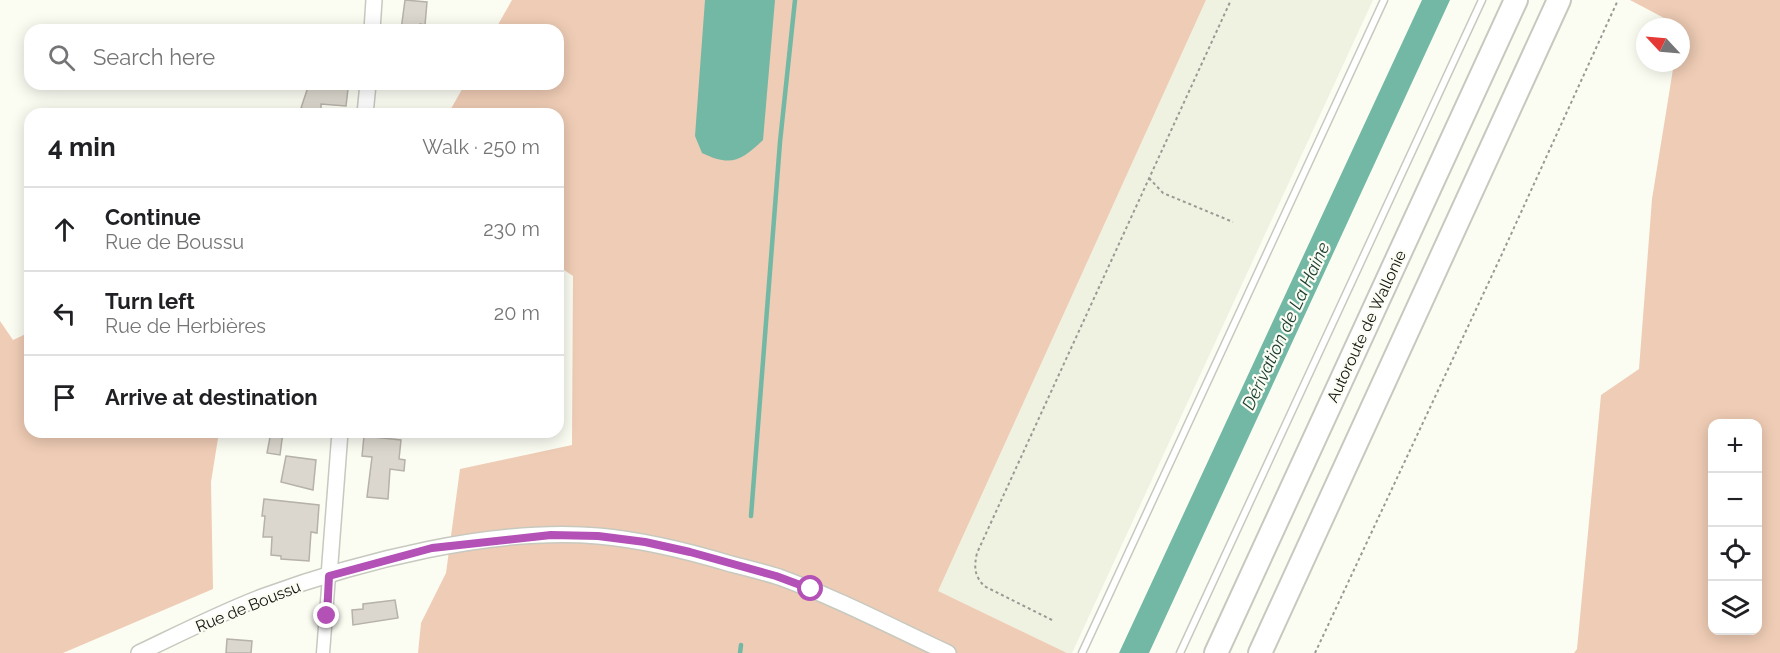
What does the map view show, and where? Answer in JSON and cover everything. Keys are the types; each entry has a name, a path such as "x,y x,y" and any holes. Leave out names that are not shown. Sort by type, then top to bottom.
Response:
{"highway":[{"name":"Autoroute de Wallonie","path":"1216,653 1516,0"},
{"path":"1260,653 1559,0"}],"street":[{"path":"372,24 374,0"},
{"path":"366,108 367,90"},
{"path":"322,653 340,438"},
{"name":"Rue de Boussu","path":"139,653 261,597 329,576 432,548 551,535 598,536 645,542 776,576 811,589 948,653"}],"lane":[{"path":"1082,653 1384,0"},
{"path":"1180,653 1482,0"}],"path":[{"path":"1052,620 984,586 976,578 974,567 977,553 1231,0"},
{"path":"1315,653 1617,0"},
{"path":"1149,178 1163,193 1233,222"}],"shaded area":[{"path":"512,0 1206,0 938,591 1067,653 418,653 421,623 446,573 460,469 572,445 573,276 564,270 564,108 451,108 462,90 564,90 564,24 498,24"},
{"path":"1206,0 1373,0 1072,653 1067,653 937,591"},
{"path":"1630,0 1780,0 1780,653 1574,653 1577,649 1601,395 1639,369 1652,199 1673,72 1690,72 1690,18 1664,18"},
{"path":"0,321 13,340 24,335 24,438 218,438 211,482 213,589 63,653 0,653"}],"water":[{"path":"705,0 775,0 763,140 748,153 735,160 721,160 702,153 695,136"},
{"name":"Dérivation de La Haine","path":"1422,0 1450,0 1149,653 1119,653"}],"building":[{"path":"405,0 427,2 425,24 402,24"},
{"path":"307,90 348,90 346,106 321,104 321,108 301,108"},
{"path":"270,438 282,438 280,455 267,453"},
{"path":"364,438 401,440 399,459 405,460 404,471 390,469 388,499 367,497 372,457 362,456"},
{"path":"286,456 316,460 313,490 281,482"},
{"path":"264,499 319,505 317,533 311,532 309,561 281,559 281,556 271,555 272,537 263,537"},
{"path":"395,600 398,618 353,625 352,610 363,609 363,604"},
{"path":"227,639 252,641 251,653 226,653"}],"waterway":[{"path":"751,516 780,142 795,0"},
{"path":"740,653 741,645"}],"route":[{"path":"327,616 329,576 432,548 551,535 598,536 645,542 776,576 811,589"}]}
